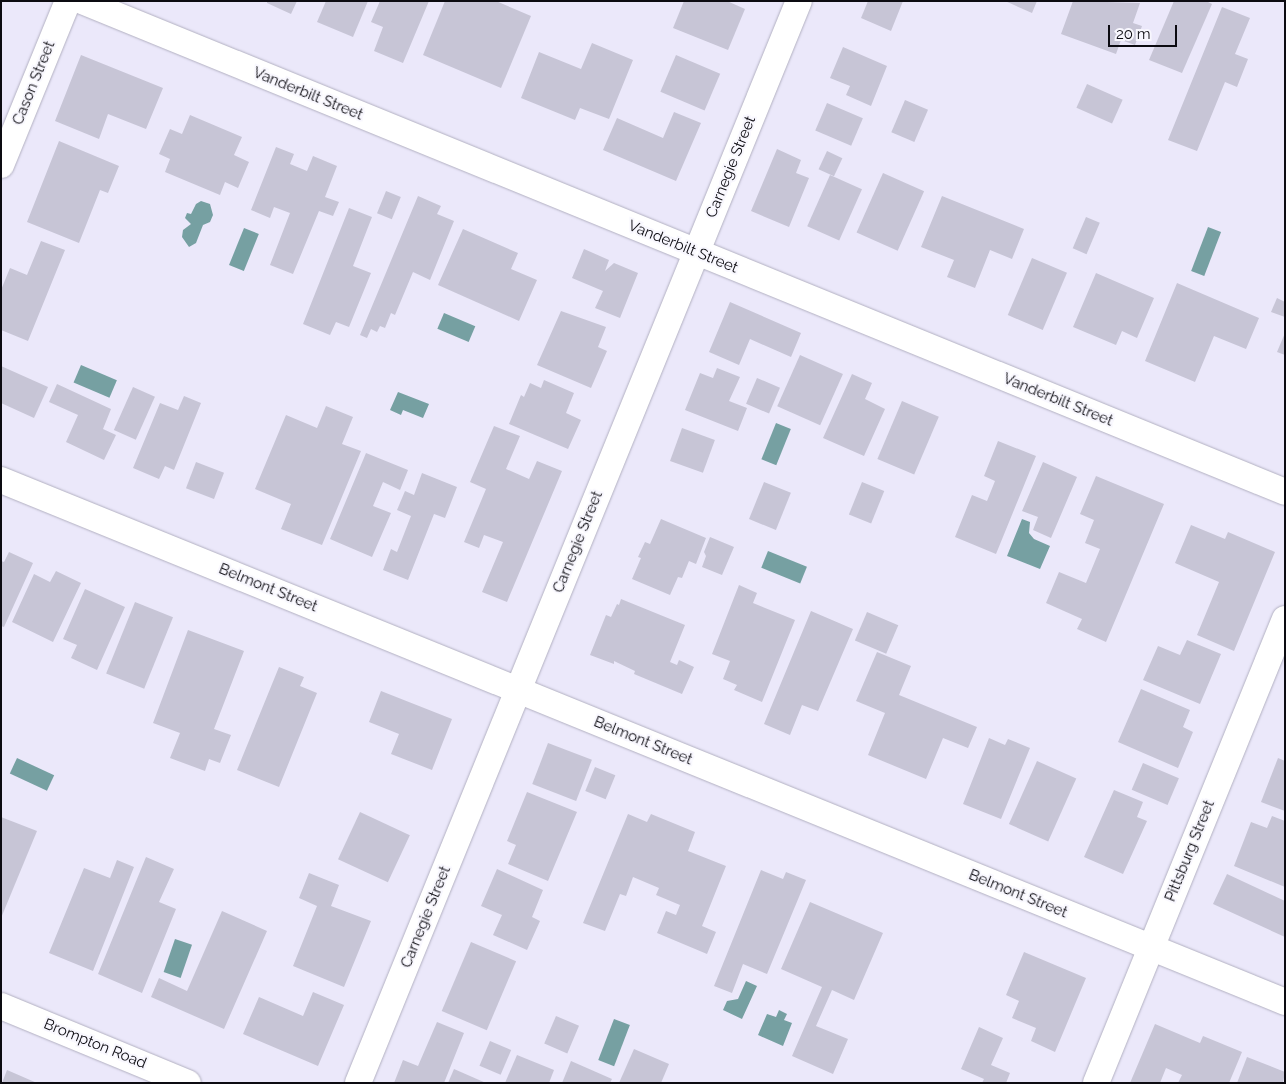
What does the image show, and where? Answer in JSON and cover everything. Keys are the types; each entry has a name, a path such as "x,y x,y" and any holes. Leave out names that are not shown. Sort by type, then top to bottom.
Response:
{"street":[{"name":"Cason Street","path":"1,165 68,1"},
{"name":"Vanderbilt Street","path":"82,1 1285,492"},
{"name":"Carnegie Street","path":"358,1083 799,1"},
{"name":"Belmont Street","path":"1,480 1285,1002"},
{"name":"Pittsburg Street","path":"1096,1083 1285,620"},
{"name":"Brompton Road","path":"1,1006 188,1083"}],"shaded area":[{"path":"201,201 210,204 213,215 210,222 203,225 196,243 189,247 182,237 183,230 191,224 185,218 187,213 191,214 196,204"},
{"path":"1208,227 1221,232 1204,276 1191,271"},
{"path":"244,228 259,234 244,271 229,265"},
{"path":"444,313 475,326 469,342 437,329"},
{"path":"81,365 117,380 109,398 74,382"},
{"path":"398,392 429,404 423,418 403,410 401,415 390,410"},
{"path":"776,423 791,429 776,465 761,459"},
{"path":"1022,519 1030,522 1029,533 1034,539 1050,546 1040,569 1007,556"},
{"path":"768,551 807,567 800,583 761,568"},
{"path":"17,758 54,775 47,791 10,773"},
{"path":"175,939 192,945 181,978 164,972"},
{"path":"746,981 757,986 742,1019 723,1010 727,1001 738,999"},
{"path":"779,1010 787,1014 784,1020 792,1023 783,1046 758,1035 767,1014 776,1017"},
{"path":"614,1019 630,1025 614,1066 598,1060"}],"building":[{"path":"267,1 297,1 291,14 267,3"},
{"path":"326,1 368,1 353,37 317,22"},
{"path":"380,1 429,1 403,63 374,51 383,27 371,22"},
{"path":"445,1 496,1 531,16 501,88 423,55"},
{"path":"684,1 727,1 745,9 728,50 673,28"},
{"path":"868,1 903,1 891,31 861,18"},
{"path":"1005,1 1037,1 1032,13"},
{"path":"1073,1 1140,3 1133,23 1142,26 1135,45 1121,40 1116,54 1061,34"},
{"path":"1174,1 1206,1 1212,4 1182,73 1149,60"},
{"path":"1222,7 1250,18 1235,54 1248,59 1237,87 1225,82 1197,151 1168,140"},
{"path":"592,43 633,60 609,119 580,108 575,120 521,98 539,52 581,69"},
{"path":"843,47 887,66 871,106 846,95 850,86 830,78"},
{"path":"81,55 163,88 146,129 108,114 99,139 55,121"},
{"path":"676,55 720,74 705,111 660,92"},
{"path":"1087,84 1123,100 1112,124 1076,108"},
{"path":"905,100 928,110 914,142 891,132"},
{"path":"827,103 863,118 851,146 815,131"},
{"path":"674,112 701,123 676,181 603,150 617,118 663,138"},
{"path":"190,115 242,137 234,155 249,162 238,188 225,182 220,195 165,172 170,159 159,154 170,129 182,134"},
{"path":"59,141 119,166 108,193 100,190 79,243 27,222"},
{"path":"276,147 294,154 290,164 307,171 313,156 337,166 325,197 339,202 333,216 319,211 293,274 270,265 290,213 274,207 270,218 251,210"},
{"path":"777,149 801,160 796,173 809,178 789,227 751,211"},
{"path":"827,151 842,158 834,176 819,169"},
{"path":"883,173 924,191 898,251 857,232"},
{"path":"830,175 862,189 839,240 807,226"},
{"path":"386,191 401,197 392,219 377,213"},
{"path":"418,196 441,206 437,214 454,221 430,280 413,272 395,315 391,313 385,328 380,326 377,332 371,329 367,338 360,335"},
{"path":"942,196 1024,229 1012,259 990,250 975,288 947,277 954,260 921,247"},
{"path":"349,208 372,217 353,266 371,273 349,327 336,322 330,335 303,324"},
{"path":"1086,217 1100,223 1087,254 1073,248"},
{"path":"463,229 518,253 511,269 537,280 519,321 438,285"},
{"path":"41,241 65,250 28,341 1,330 1,290 10,268 27,275"},
{"path":"584,249 609,260 605,271 614,263 638,273 620,318 595,308 603,291 572,278"},
{"path":"1032,258 1067,273 1043,330 1008,315"},
{"path":"1096,273 1154,298 1137,338 1122,331 1116,345 1073,327"},
{"path":"1177,283 1259,318 1246,349 1214,336 1195,382 1145,361"},
{"path":"1277,298 1285,302 1285,317 1271,312"},
{"path":"730,302 801,333 791,357 750,339 739,365 709,352"},
{"path":"561,311 606,327 598,347 607,351 591,388 537,365"},
{"path":"1285,333 1285,355 1277,352"},
{"path":"800,355 843,374 820,425 777,406"},
{"path":"1,366 48,387 34,418 1,403"},
{"path":"717,368 740,377 729,401 747,408 738,431 685,410 700,373 713,378"},
{"path":"852,374 872,383 865,399 885,409 864,456 823,438"},
{"path":"757,378 780,388 769,414 746,404"},
{"path":"544,380 574,393 566,413 581,420 568,449 509,424 521,395 524,397 530,383 541,388"},
{"path":"57,384 111,409 103,429 116,435 104,460 66,442 78,415 49,402"},
{"path":"133,387 155,397 136,440 114,430"},
{"path":"184,396 201,403 174,470 165,466 159,479 133,468 160,403 178,410"},
{"path":"902,401 939,417 914,475 877,459"},
{"path":"326,406 353,417 342,444 361,451 322,545 281,529 291,504 255,489 286,415 317,428"},
{"path":"494,426 520,436 506,469 529,479 537,461 562,471 507,602 482,592 503,542 484,535 479,548 464,542 486,489 470,482"},
{"path":"682,428 715,440 703,473 670,461"},
{"path":"998,441 1036,456 996,554 955,537 972,495 987,501 995,481 984,476"},
{"path":"366,453 408,470 400,490 383,482 373,506 391,513 372,557 330,539"},
{"path":"196,462 224,473 214,499 186,488"},
{"path":"1043,462 1077,477 1051,538 1033,530 1038,517 1022,511"},
{"path":"422,473 457,487 445,518 434,514 408,580 383,570 391,549 397,552 411,516 397,510 405,491 414,495"},
{"path":"1096,476 1164,504 1106,642 1077,629 1082,619 1046,603 1059,572 1086,583 1100,549 1085,543 1094,520 1080,514"},
{"path":"764,482 791,493 776,530 749,519"},
{"path":"862,482 884,491 871,523 849,514"},
{"path":"661,519 706,538 696,564 689,561 682,578 678,577 670,595 632,579 641,558 638,557 645,542 650,544"},
{"path":"1191,525 1225,539 1228,532 1275,552 1234,651 1197,635 1219,582 1175,563"},
{"path":"710,537 734,547 722,575 702,567 706,556 704,552"},
{"path":"9,552 33,563 4,627 1,626 1,561 4,562"},
{"path":"56,571 81,583 53,642 12,622 34,574 50,582"},
{"path":"739,585 757,593 753,603 795,620 762,702 734,690 737,685 723,679 730,661 712,654"},
{"path":"85,589 125,607 97,670 71,658 77,645 63,639"},
{"path":"621,599 685,625 670,662 677,665 679,660 694,667 682,694 634,674 635,671 614,661 614,664 590,655 606,615 611,617"},
{"path":"135,602 173,617 144,689 106,673"},
{"path":"811,611 853,629 818,711 802,705 790,735 764,724"},
{"path":"867,612 898,625 886,654 855,641"},
{"path":"188,630 244,651 214,729 231,735 220,763 209,759 205,771 170,758 180,733 153,723"},
{"path":"1187,640 1221,654 1200,704 1143,680 1158,646 1180,655"},
{"path":"877,652 911,666 899,695 977,727 968,748 943,738 926,779 868,755 885,713 856,701"},
{"path":"279,667 304,677 300,686 317,693 279,787 237,770"},
{"path":"1141,689 1190,710 1183,727 1193,732 1178,768 1118,742"},
{"path":"381,691 452,719 432,770 391,754 399,734 369,722"},
{"path":"989,738 1005,745 1008,739 1030,748 1001,819 963,804"},
{"path":"548,743 592,760 576,801 532,784"},
{"path":"1278,758 1285,761 1285,811 1261,802"},
{"path":"1037,761 1076,778 1048,842 1009,824"},
{"path":"1143,763 1179,778 1168,805 1132,790"},
{"path":"595,767 615,775 606,799 585,791"},
{"path":"1114,790 1143,802 1137,817 1147,821 1123,874 1084,857"},
{"path":"527,792 577,812 548,881 508,864 516,845 507,841"},
{"path":"360,812 410,835 388,882 338,859"},
{"path":"628,814 647,822 651,814 695,832 688,851 726,866 702,926 716,932 707,954 657,933 666,911 676,915 680,905 656,895 659,888 633,877 626,896 620,894 605,931 583,923"},
{"path":"1272,816 1285,821 1285,887 1234,866 1251,822 1267,828"},
{"path":"1,817 37,831 1,918"},
{"path":"146,857 174,869 159,902 176,909 142,993 98,974"},
{"path":"117,860 134,867 93,971 49,953 84,868 110,878"},
{"path":"497,869 543,890 532,917 540,921 527,950 493,935 502,915 481,906"},
{"path":"761,870 783,879 786,872 806,880 767,974 743,964 732,993 714,986"},
{"path":"309,873 339,885 331,906 371,921 344,987 293,966 317,906 299,898"},
{"path":"1227,874 1285,901 1285,937 1213,904"},
{"path":"810,902 883,933 854,1000 832,990 816,1026 848,1039 833,1074 792,1056 822,987 781,969"},
{"path":"222,911 267,931 224,1029 151,997 159,978 187,991"},
{"path":"471,942 516,961 487,1030 442,1011"},
{"path":"1024,952 1086,978 1055,1052 1031,1041 1036,1028 1012,1018 1019,1001 1006,995"},
{"path":"313,992 344,1005 318,1066 243,1034 259,997 303,1016"},
{"path":"556,1016 579,1026 567,1053 544,1044"},
{"path":"437,1022 464,1033 444,1083 394,1083 403,1060 418,1066"},
{"path":"1155,1024 1200,1043 1203,1036 1242,1052 1229,1083 1178,1083 1182,1075 1166,1068 1160,1083 1130,1083"},
{"path":"979,1027 1003,1038 991,1065 1010,1073 1006,1083 982,1083 984,1079 961,1069"},
{"path":"490,1041 511,1050 501,1075 479,1066"},
{"path":"634,1049 669,1064 661,1083 619,1083"},
{"path":"517,1055 554,1070 549,1083 505,1083"},
{"path":"1247,1057 1285,1072 1283,1083 1237,1083"},
{"path":"571,1061 612,1079 610,1083 562,1083"},
{"path":"454,1069 486,1083 448,1083"},
{"path":"7,1070 37,1083 2,1083"}]}
